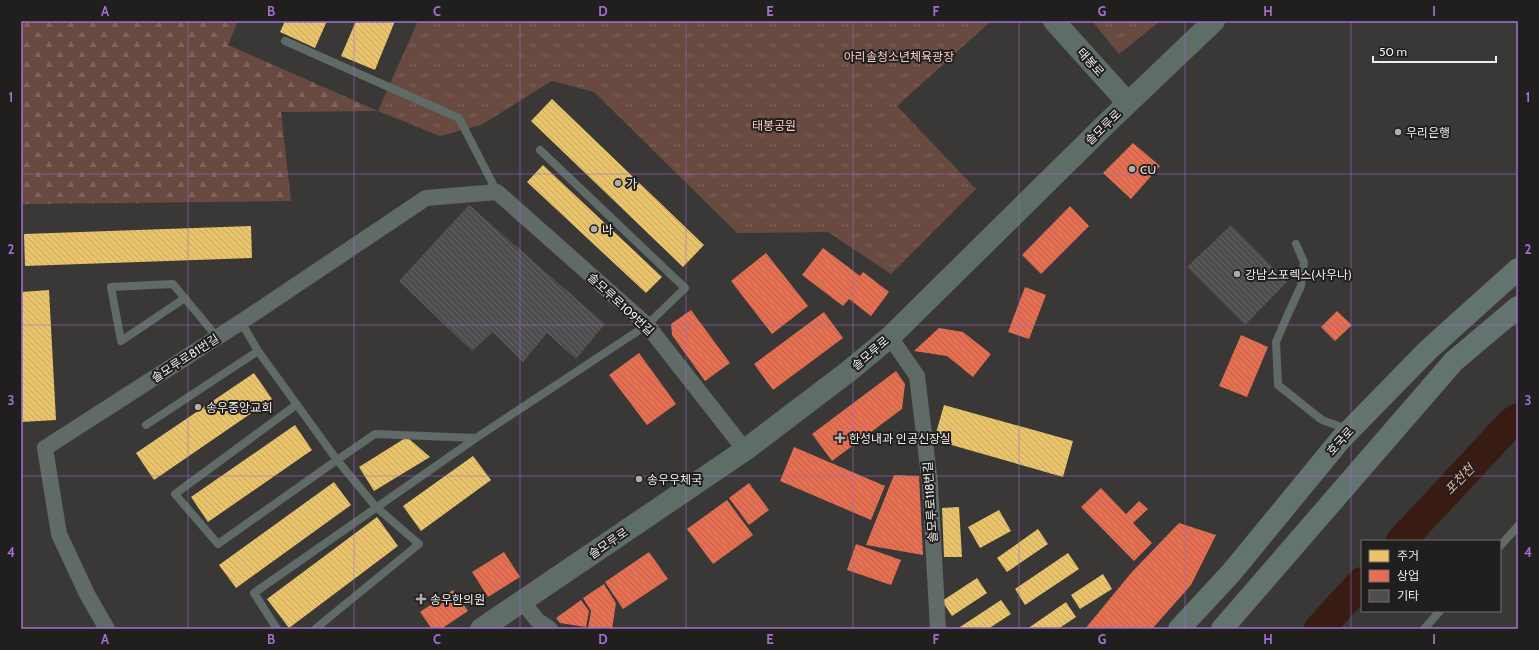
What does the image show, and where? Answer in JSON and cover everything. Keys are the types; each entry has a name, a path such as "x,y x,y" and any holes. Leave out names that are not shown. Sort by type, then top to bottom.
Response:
{"main road":[{"name":"태봉로","path":"1054,21 1128,103"},
{"name":"솔모루로","path":"481,629 745,450 849,371 890,337 1128,103 1214,21"},
{"name":"호국로","path":"1179,629 1231,574 1341,439 1428,350 1518,269"},
{"path":"1222,629 1454,361 1518,307"}],"street":[{"name":"솔모루로81번길","path":"107,629 86,594 59,534 45,448 241,322 426,198 497,192"},
{"name":"솔모루로109번길","path":"497,192 647,325 745,450"},
{"name":"솔모루로118번길","path":"890,337 917,376 930,484 938,629"},
{"path":"522,601 537,620 550,629"}],"lane":[{"path":"285,41 459,118 497,192"},
{"path":"277,629 254,593 476,438 647,325 686,288 540,150"},
{"path":"1296,244 1304,262 1301,286 1276,342 1278,385 1322,420 1350,430"},
{"path":"185,298 121,341 111,287 173,284 185,298 217,337"},
{"path":"241,322 258,351 337,460 376,507 419,544 316,629"},
{"path":"146,425 258,351"},
{"path":"296,405 175,494 218,544 375,434 476,438"},
{"path":"1501,545 1518,526"},
{"path":"1424,629 1439,612"}],"green space":[{"path":"21,21 238,21 228,45 378,111 281,112 291,201 23,204 21,202"},
{"name":"태봉공원","path":"418,21 991,21 897,106 976,189 891,274 828,232 737,233 594,92 552,81 481,125 440,136 378,111"},
{"path":"1092,21 1160,21 1119,54"}],"building: 주거":[{"path":"285,21 327,21 315,48 280,32"},
{"path":"356,21 395,21 375,70 341,56"},
{"name":"가","path":"552,99 704,245 683,267 531,121"},
{"name":"나","path":"543,165 662,277 646,293 527,182"},
{"path":"251,226 252,258 25,266 24,234"},
{"path":"49,290 56,420 21,422 21,292"},
{"path":"254,373 272,399 154,480 136,453"},
{"path":"944,405 1073,441 1063,477 934,440"},
{"path":"295,425 312,450 208,522 191,497"},
{"path":"407,437 430,457 374,491 359,467"},
{"path":"473,456 491,480 421,531 403,506"},
{"path":"334,482 351,505 236,588 219,565"},
{"path":"959,507 962,557 944,557 942,508"},
{"path":"999,510 1011,531 980,548 968,527"},
{"path":"377,517 398,546 289,628 267,599"},
{"path":"1038,529 1048,544 1007,572 997,558"},
{"path":"1068,553 1079,569 1025,605 1015,589"},
{"path":"1103,574 1112,589 1080,609 1071,595"},
{"path":"977,578 987,593 952,616 942,601"},
{"path":"1001,600 1011,614 988,629 957,629"},
{"path":"1066,602 1076,617 1058,629 1027,629"}],"building: 상업":[{"name":"CU","path":"1133,143 1160,166 1131,199 1103,173"},
{"path":"1070,206 1089,226 1041,274 1022,255"},
{"path":"823,248 860,276 863,272 889,292 871,316 849,299 843,306 802,275"},
{"path":"766,253 808,306 772,334 731,281"},
{"path":"1025,287 1046,295 1029,339 1008,332"},
{"path":"691,310 730,363 705,381 672,335 671,324"},
{"path":"1337,311 1352,325 1335,341 1321,327"},
{"path":"824,312 843,338 773,390 754,364"},
{"path":"939,328 963,332 991,354 973,377 947,356 914,351"},
{"path":"1241,335 1268,347 1247,397 1219,386"},
{"path":"639,353 676,404 647,425 609,375"},
{"path":"896,371 905,384 902,409 832,461 812,434"},
{"path":"794,447 885,486 871,520 780,481"},
{"path":"894,475 919,476 923,555 866,545"},
{"path":"749,483 769,510 749,525 729,498"},
{"path":"1101,488 1126,514 1139,501 1148,509 1133,523 1152,543 1134,561 1081,507"},
{"path":"727,500 753,535 713,564 687,529"},
{"path":"1179,523 1216,535 1191,585 1152,629 1085,629 1131,573"},
{"path":"856,544 901,560 891,585 847,570"},
{"path":"504,552 520,577 488,597 472,572"},
{"path":"649,552 668,579 623,609 605,582"},
{"path":"604,584 616,603 612,629 588,628 591,611 583,598"},
{"path":"453,590 468,611 441,629 432,629 420,612"},
{"path":"581,600 589,611 586,627 560,623 556,618"}],"building: 기타":[{"path":"469,205 605,324 576,359 547,333 523,362 493,332 472,351 399,281"},
{"name":"강남스포렉스(사우나)","path":"1231,225 1287,282 1245,325 1187,267"}],"waterway":[{"name":"포천천","path":"1402,540 1511,423 1518,418"},
{"name":"포천천","path":"1319,629 1361,583"}],"place":[{"name":"우리은행","path":"1398,132"},
{"name":"CU","path":"1132,169"},
{"name":"가","path":"618,183"},
{"name":"나","path":"594,229"},
{"name":"강남스포렉스(사우나)","path":"1237,274"},
{"name":"송우중앙교회","path":"198,407"},
{"name":"한성내과 인공신장실","path":"840,438"},
{"name":"송우우체국","path":"639,479"},
{"name":"송우한의원","path":"421,599"}],"park label":[{"name":"아리솔청소년체육광장","path":"899,56"}]}
